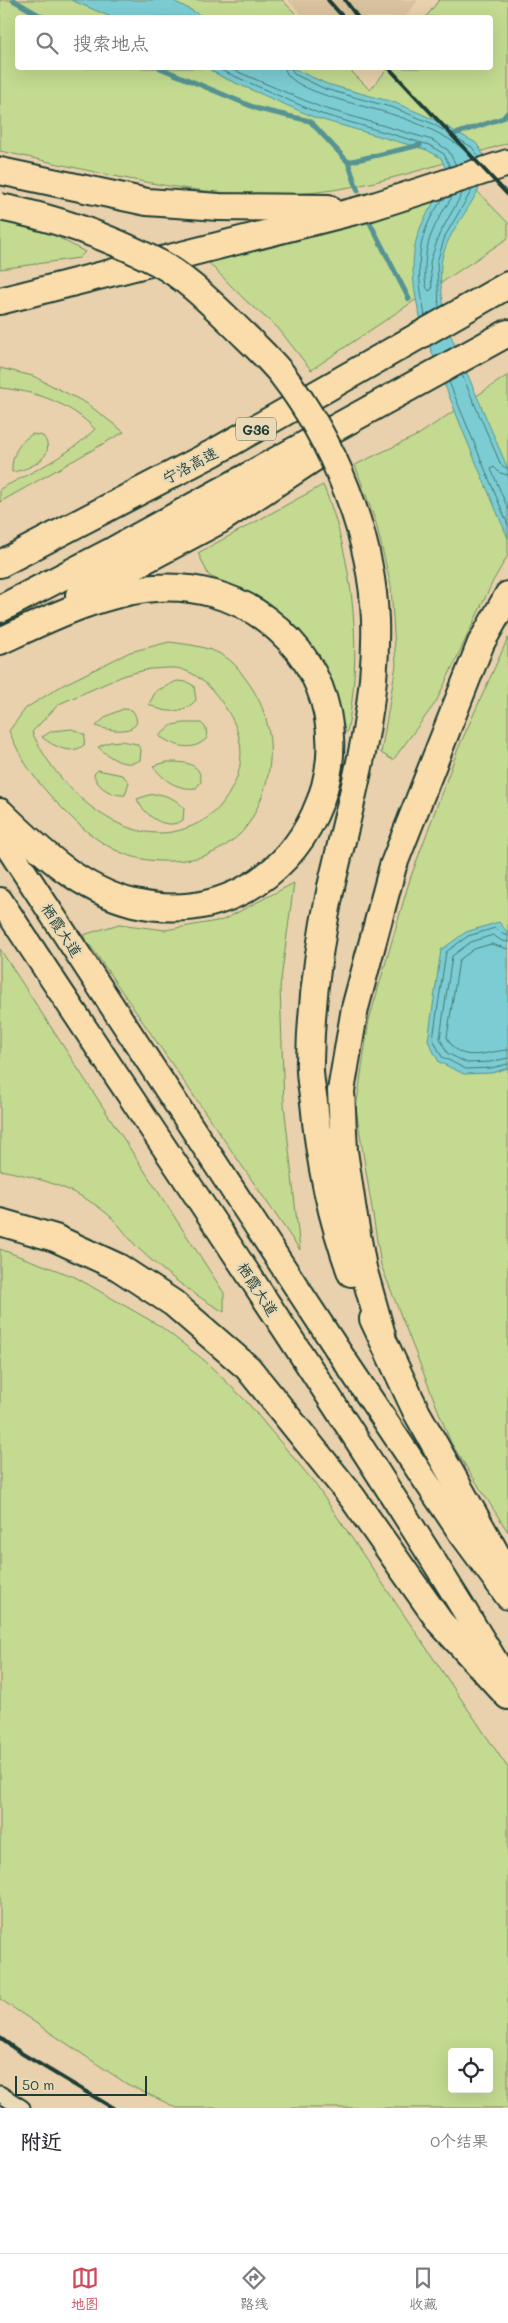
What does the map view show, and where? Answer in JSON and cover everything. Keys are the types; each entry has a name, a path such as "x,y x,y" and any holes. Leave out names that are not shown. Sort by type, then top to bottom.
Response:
{"highway":[{"path":"0,301 371,207 508,164"},
{"path":"0,171 147,202 219,207 371,207"},
{"path":"0,207 36,215 79,228 158,263 192,286 219,310 280,373 309,414 332,454 346,490 366,554 375,619 374,670 369,726 331,887 316,975 310,1062 316,1126 326,1182 340,1242 358,1292 382,1335 417,1413 508,1575"},
{"name":"宁洛高速","path":"0,564 213,453 508,285"},
{"name":"G36","path":"0,609 114,550 508,333"},
{"path":"0,640 220,520 484,347"},
{"path":"0,640 96,602 137,590 176,587 224,596 260,614 300,652 314,676 324,699 330,750 326,788 313,821 298,844 278,866 256,883 234,894 207,902 179,907 156,906 133,902 108,894 83,882 42,853 0,812"},
{"path":"382,1335 363,1268 344,1151 341,1091 355,1008 393,866 481,644 508,595"},
{"name":"栖霞大道","path":"0,835 341,1355 460,1532 508,1597"},
{"name":"栖霞大道","path":"0,900 285,1329 446,1579 508,1682"},
{"path":"0,1222 55,1238 118,1267 173,1302 248,1368 352,1497 440,1622 508,1696"}],"street":[{"path":"0,2094 22,2108"}],"shaded area":[{"path":"288,0 418,0 407,15 302,15"}],"green space":[{"path":"0,0 282,0 297,15 15,15 15,70 350,70 370,90 386,70 493,70 493,15 428,15 439,0 508,0 508,143 421,170 333,190 291,194 249,194 207,191 124,178 0,151"},
{"path":"475,189 508,223 508,238 311,370 278,328 245,300 209,263"},
{"path":"0,221 52,234 85,252 79,258 0,269"},
{"path":"0,368 33,376 86,403 124,432 0,502 0,489 62,455 95,429 75,412 63,405 39,395 0,388"},
{"path":"508,375 508,555 493,581 436,702 393,760 381,753 396,665 391,586 376,523 355,465 418,435"},
{"path":"33,434 43,436 47,443 45,456 33,465 12,472 13,460 17,450"},
{"path":"323,485 334,513 342,544 353,607 354,671 352,702 347,732 337,732 336,701 328,674 318,653 304,636 271,607 251,595 209,576 198,553"},
{"path":"508,638 508,1532 451,1443 381,1265 356,1109 369,1020 410,879 458,749"},
{"path":"169,642 195,646 219,653 236,666 262,706 270,737 270,752 266,784 261,799 243,831 231,842 208,855 181,860 154,861 125,854 100,841 76,822 39,783 26,765 9,731 26,708 63,685 130,652","holes":["150,669 180,669 197,676 208,685 217,695 235,725 240,743 241,753 238,772 235,782 223,803 213,814 200,822 167,833 143,831 119,824 97,811 76,794 58,774 43,753 32,732 59,704 125,675"]},
{"path":"177,681 187,682 194,686 196,700 191,705 180,710 167,711 149,704 156,691"},
{"path":"123,709 132,710 136,718 136,724 132,728 110,730 96,726 107,716"},
{"path":"201,723 206,728 207,738 201,743 189,747 171,743 159,736 172,725"},
{"path":"72,729 85,735 84,745 74,750 68,750 51,744 42,737 52,731"},
{"path":"122,741 137,744 141,750 140,760 129,763 118,761 98,747 110,742"},
{"path":"167,762 185,763 195,767 200,775 201,782 196,788 177,786 162,776 153,766"},
{"path":"98,770 122,775 129,782 125,795 115,794 101,787 94,774"},
{"path":"158,794 172,799 184,808 183,820 170,824 156,820 145,811 137,799"},
{"path":"294,883 280,987 284,1104 300,1250 83,935 119,924 165,930 223,920"},
{"path":"0,949 224,1293 224,1312 189,1290 157,1265 136,1246 114,1220 81,1196 28,1176 0,1170"},
{"path":"0,1249 75,1277 160,1326 204,1360 246,1401 313,1481 508,1768 508,2108 177,2108 127,2084 0,1999"}],"water":[{"path":"71,0 172,0 200,15 106,15"},
{"path":"210,70 296,70 327,84 396,103 433,119 476,143 485,157 479,188 443,253 441,280 448,329 508,469 508,538 429,345 418,308 413,271 414,252 423,222 449,177 441,158 427,150 316,118 222,77"},
{"path":"499,922 508,933 508,1068 492,1073 464,1074 439,1062 428,1041 441,950 466,932"}],"waterway":[{"path":"13,0 39,15"},
{"path":"165,70 258,109 310,121 348,162 358,191"},
{"path":"452,135 503,118 508,112"},
{"path":"348,162 420,145"},
{"path":"367,217 409,299"}],"railway":[{"path":"328,0 341,15"},
{"path":"345,0 356,15"},
{"path":"391,70 508,195"},
{"path":"0,2038 21,2053 113,2108"}]}
